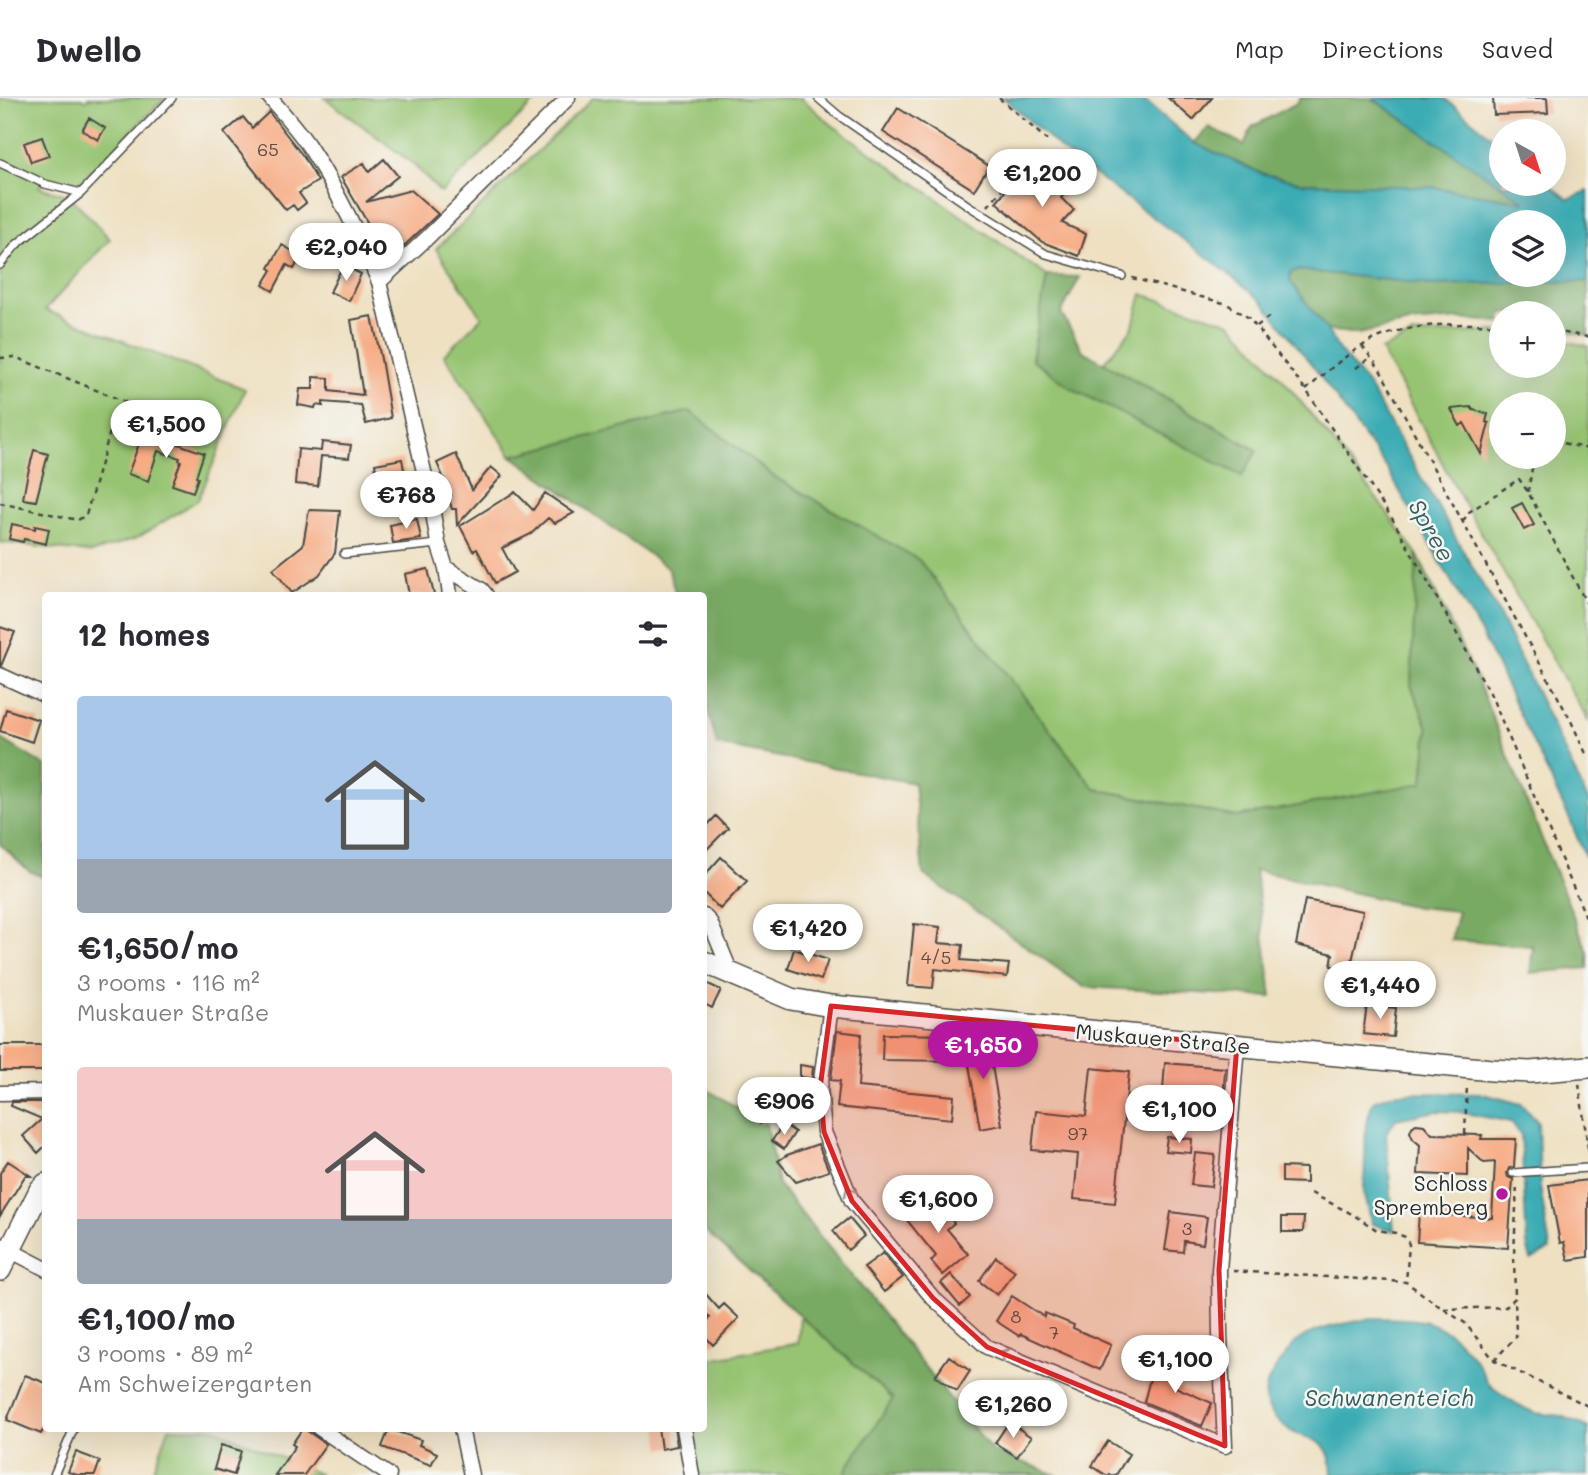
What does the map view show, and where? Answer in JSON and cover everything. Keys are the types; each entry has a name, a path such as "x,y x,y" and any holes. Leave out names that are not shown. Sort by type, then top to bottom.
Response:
{"main road":[{"name":"Muskauer Straße","path":"707,963 791,999 831,1006 1492,1070 1583,1075"},
{"path":"3,1255 42,1188"}],"street":[{"path":"270,98 307,144 339,199 379,282 431,501 450,592"},
{"path":"379,282 568,98"},
{"path":"446,568 484,592"},
{"path":"0,675 42,694"},
{"path":"707,919 731,972"},
{"path":"831,1006 820,1088 824,1132 852,1201 933,1298 987,1347 1225,1446 1219,1270 1237,1045"},
{"path":"0,1093 42,1092"},
{"path":"3,1255 42,1268"},
{"path":"325,1432 389,1475"},
{"path":"462,1432 471,1475"},
{"path":"685,1432 692,1475"}],"lane":[{"path":"0,265 16,245 81,193 172,98"},
{"path":"818,98 838,116 981,214 1046,254 1122,276"},
{"path":"0,163 45,184 81,193"},
{"path":"344,554 438,544"},
{"path":"1516,1173 1588,1168"},
{"path":"54,1475 72,1432"}],"path":[{"path":"999,98 1047,140"},
{"path":"981,214 1016,172"},
{"path":"1122,276 1227,304 1249,318 1306,390 1393,520 1490,693 1588,922"},
{"path":"1256,327 1271,315"},
{"path":"1306,390 1352,353 1386,334 1412,328 1489,324"},
{"path":"1566,333 1588,337"},
{"path":"1362,346 1379,368 1463,521 1571,720 1588,758"},
{"path":"0,358 15,357 155,414 185,423 215,427"},
{"path":"1356,368 1371,357"},
{"path":"0,503 78,520 86,515 116,411"},
{"path":"1566,444 1588,449"},
{"path":"1528,492 1532,469"},
{"path":"1463,521 1469,512 1519,479 1588,606"},
{"path":"1583,1075 1588,1148"},
{"path":"1465,1134 1467,1087"},
{"path":"1494,1360 1516,1337 1516,1173"},
{"path":"1311,1193 1377,1230 1405,1237 1409,1244 1406,1282"},
{"path":"1219,1270 1406,1282 1465,1323 1494,1360 1588,1406"},
{"path":"1443,1309 1506,1307 1515,1298"}],"highlighted area":[{"path":"831,1006 1237,1045 1219,1270 1225,1446 987,1347 933,1298 852,1201 824,1132 820,1088"}],"green space":[{"path":"0,98 165,98 78,185 47,179 39,187 70,196 110,239 45,310 245,389 198,500 137,538 91,553 0,542"},
{"path":"325,98 539,98 441,193 412,163"},
{"path":"593,98 801,98 832,125 1047,276 1032,359 1071,388 1242,476 1257,450 1104,362 1132,329 1142,294 1231,323 1284,381 1330,438 1417,554 1411,685 1428,728 1423,783 1237,817 1095,789 919,560 773,476 690,411 512,456 444,355 482,317 436,249"},
{"path":"1300,98 1371,98 1489,177 1489,196 1518,196 1527,202 1431,187 1302,183 1260,173 1194,143 1209,127 1244,145 1252,127 1297,103"},
{"path":"1299,270 1433,285 1489,284 1489,287 1566,287 1566,282 1588,281 1588,335 1566,331 1566,301 1489,301 1489,321 1460,319 1409,323 1358,334 1327,330 1290,281 1291,272"},
{"path":"1047,276 1080,277 1061,313 1083,351 1257,451 1242,476 1071,388 1032,359"},
{"path":"1489,331 1489,378 1566,378 1566,341 1588,346 1588,721 1469,512 1381,350 1413,335"},
{"path":"690,411 773,476 919,560 1095,789 1237,817 1423,783 1428,728 1411,685 1417,554 1478,682 1588,952 1588,968 1530,973 1533,946 1451,940 1458,911 1417,907 1255,870 1272,997 1084,987 923,874 914,783 717,745 707,707 707,592 675,592 668,568 512,456"},
{"path":"0,738 42,764 42,877 29,871 0,844"},
{"path":"707,1090 766,1124 778,1184 992,1451 1057,1475 847,1475 846,1469 893,1399 707,1233"},
{"path":"800,1315 893,1399 847,1469 847,1475 692,1475 685,1432 707,1432 707,1359 798,1343"},
{"path":"168,1432 223,1432 321,1475 152,1475"}],"water":[{"name":"Spree","path":"1004,98 1142,98 1194,143 1260,173 1302,183 1431,187 1525,202 1516,196 1564,196 1568,199 1588,191 1588,281 1566,282 1566,210 1489,210 1489,284 1433,285 1299,270 1291,272 1290,281 1339,350 1368,385 1497,610 1588,800 1588,864 1570,820 1482,635 1386,467 1263,302 1215,263 1064,152"},
{"path":"1372,98 1444,98 1489,134 1489,178"},
{"path":"1396,1093 1484,1094 1521,1104 1538,1122 1540,1186 1550,1249 1531,1260 1527,1244 1521,1135 1511,1122 1459,1112 1437,1111 1396,1119 1386,1133 1394,1231 1372,1224 1364,1192 1366,1124 1373,1101"},
{"name":"Schwanenteich","path":"1371,1318 1417,1320 1441,1328 1463,1346 1492,1387 1505,1396 1533,1412 1557,1415 1588,1428 1588,1475 1332,1475 1331,1460 1322,1444 1289,1430 1272,1414 1266,1398 1268,1381 1292,1346 1300,1339 1327,1328"}],"building":[{"path":"1168,98 1212,98 1193,120"},
{"path":"1493,98 1547,98 1548,113 1494,115"},
{"path":"898,108 989,166 974,190 883,132"},
{"path":"269,112 303,156 318,181 299,193 306,203 297,210 293,205 286,210 224,133 243,117 252,128"},
{"path":"89,118 105,128 98,140 82,130"},
{"path":"42,137 49,156 31,162 24,143"},
{"path":"384,159 398,176 366,202 411,190 438,214 389,260 341,177 364,163 369,172"},
{"path":"1030,161 1066,192 1061,198 1074,210 1062,223 1086,234 1079,256 1042,242 996,202"},
{"path":"308,234 339,246 331,266 300,254"},
{"path":"282,245 301,256 294,269 287,265 273,291 263,285"},
{"path":"343,265 361,274 349,301 330,292"},
{"path":"372,316 391,418 366,424 361,405 323,402 323,406 316,405 315,408 298,405 300,389 313,389 313,377 329,378 329,391 363,395 351,320"},
{"path":"1471,407 1488,414 1486,422 1489,423 1481,454 1464,423 1460,426 1451,409"},
{"path":"144,430 204,453 193,492 172,485 180,458 158,451 148,481 128,474"},
{"path":"322,442 351,445 349,458 321,456 318,486 295,484 298,449 321,451"},
{"path":"34,450 48,454 36,501 23,499"},
{"path":"456,454 472,490 491,467 502,476 457,525 456,509 452,509 448,496 451,495 437,463"},
{"path":"402,459 411,507 378,505 376,488 379,488 375,464"},
{"path":"515,492 533,510 545,493 574,513 555,523 548,518 531,534 502,548 515,572 495,583 477,549 473,551 460,526"},
{"path":"1522,503 1534,525 1524,530 1512,508"},
{"path":"309,510 340,511 335,553 319,575 291,592 273,569 303,545"},
{"path":"417,519 421,539 393,543 390,525"},
{"path":"12,524 49,529 46,544 9,539"},
{"path":"428,569 433,592 408,592 405,574"},
{"path":"0,627 15,632 1,666 0,665"},
{"path":"6,709 39,720 32,742 0,731"},
{"path":"716,816 728,828 707,849 707,826"},
{"path":"721,857 747,881 720,909 707,896 707,873"},
{"path":"1305,900 1363,911 1347,984 1336,982 1339,967 1331,966 1333,954 1296,945"},
{"path":"779,915 801,924 791,947 770,938"},
{"path":"914,924 940,927 938,943 963,945 961,960 1009,964 1007,977 935,969 933,988 908,986"},
{"path":"794,949 828,960 821,980 788,969"},
{"path":"707,983 721,990 712,1008 707,1006"},
{"path":"1367,1005 1396,1008 1393,1037 1363,1034"},
{"path":"837,1031 861,1034 858,1087 954,1096 952,1119 837,1107 840,1081 831,1080"},
{"path":"883,1034 959,1035 957,1061 882,1060"},
{"path":"964,1036 987,1036 1002,1125 980,1129"},
{"path":"0,1045 42,1045 42,1071 0,1071"},
{"path":"1165,1063 1225,1068 1223,1104 1192,1102 1192,1093 1163,1090"},
{"path":"800,1065 813,1067 809,1093 760,1124 741,1095 766,1080 781,1104 808,1078 800,1077"},
{"path":"1091,1068 1129,1072 1115,1203 1074,1199 1078,1154 1032,1150 1036,1111 1086,1116"},
{"path":"12,1102 42,1102 42,1119 11,1106"},
{"path":"42,1119 42,1149 38,1153 23,1136"},
{"path":"783,1124 795,1132 784,1149 772,1141"},
{"name":"Schloss Spremberg","path":"1416,1124 1424,1125 1432,1134 1516,1139 1514,1167 1509,1168 1507,1173 1508,1177 1513,1179 1508,1248 1417,1242 1419,1213 1492,1218 1495,1162 1484,1163 1468,1148 1468,1176 1418,1174 1420,1145 1410,1132"},
{"path":"1167,1137 1192,1139 1191,1153 1165,1151"},
{"path":"818,1144 829,1171 796,1182 778,1161"},
{"path":"1195,1153 1215,1155 1211,1187 1191,1185"},
{"path":"8,1161 31,1176 25,1176 0,1216 0,1173"},
{"path":"1282,1167 1306,1168 1306,1183 1282,1182"},
{"path":"1588,1180 1588,1257 1568,1260 1564,1242 1560,1243 1549,1185"},
{"path":"934,1197 954,1223 947,1229 968,1254 943,1275 931,1261 936,1256 906,1219"},
{"path":"1171,1212 1207,1217 1203,1244 1184,1241 1183,1252 1165,1250"},
{"path":"1282,1217 1304,1217 1303,1232 1282,1232"},
{"path":"849,1218 864,1236 848,1250 833,1231"},
{"path":"883,1253 903,1277 884,1292 864,1267"},
{"path":"996,1257 1015,1271 997,1295 979,1281"},
{"path":"951,1274 970,1297 960,1306 941,1283"},
{"path":"707,1295 719,1309 724,1304 739,1318 713,1345 707,1338 707,1322 710,1318 707,1314"},
{"path":"1012,1296 1044,1317 1045,1313 1074,1325 1073,1328 1111,1345 1100,1370 1021,1334 1019,1336 996,1321"},
{"path":"1170,1353 1181,1356 1173,1386 1212,1403 1202,1426 1144,1402 1152,1371 1164,1374"},
{"path":"949,1356 970,1371 957,1391 935,1376"},
{"path":"25,1375 42,1381 41,1434 7,1420"},
{"path":"1009,1422 1031,1437 1017,1457 995,1443"},
{"path":"300,1432 309,1432 326,1444 304,1475 275,1475 295,1446 292,1444"},
{"path":"388,1432 398,1432 421,1440 419,1445 437,1453 431,1465 382,1447"},
{"path":"659,1432 675,1432 677,1446 661,1449"},
{"path":"1108,1441 1129,1454 1116,1475 1106,1475 1092,1466"},
{"path":"221,1445 241,1451 234,1475 214,1469"},
{"path":"76,1452 100,1461 95,1475 68,1472"}],"place":[{"name":"Schloss Spremberg","path":"1502,1194"}]}
